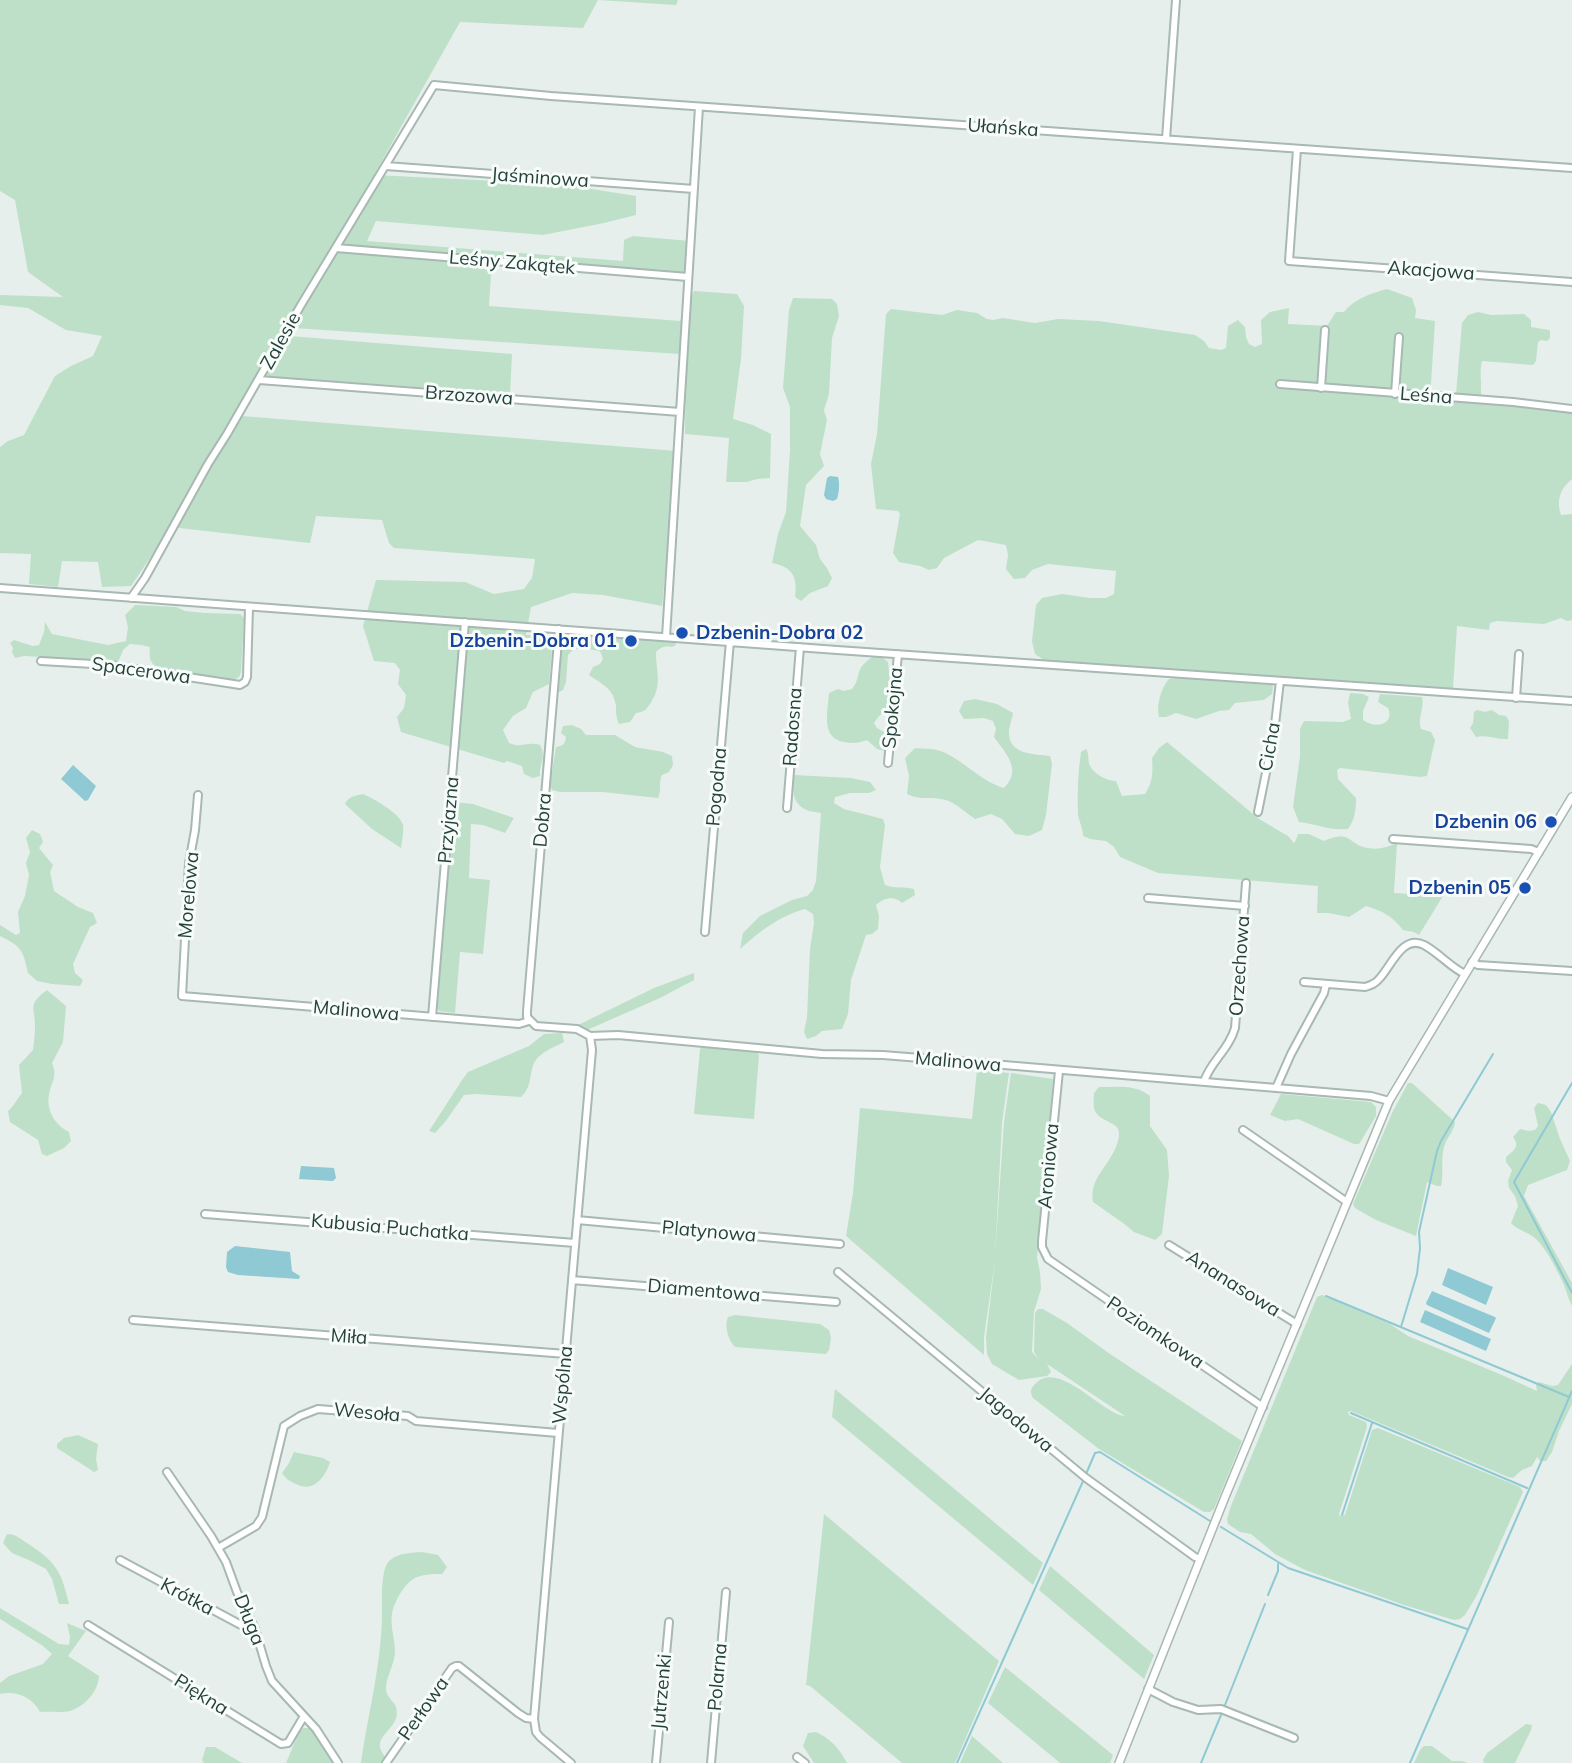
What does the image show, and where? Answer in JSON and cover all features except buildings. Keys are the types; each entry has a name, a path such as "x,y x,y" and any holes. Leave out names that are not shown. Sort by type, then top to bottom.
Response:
{"street":[{"path":"1166,139 1176,0"},
{"name":"Ułańska","path":"434,85 699,107 1572,169"},
{"name":"Zalesie","path":"131,598 301,305 434,85"},
{"path":"666,637 699,107"},
{"name":"Akacjowa","path":"1297,149 1289,261 1572,282"},
{"name":"Jaśminowa","path":"386,166 694,189"},
{"name":"Leśny Zakątek","path":"336,248 688,277"},
{"path":"1321,388 1325,330"},
{"path":"1395,394 1399,337"},
{"name":"Brzozowa","path":"259,380 680,412"},
{"name":"Leśna","path":"1280,384 1572,409"},
{"path":"0,587 1572,701"},
{"name":"Spacerowa","path":"41,661 110,665 240,685 247,677 249,607"},
{"name":"Przyjazna","path":"432,1017 465,622"},
{"name":"Dobra","path":"529,1021 527,1011 559,629"},
{"name":"Pogodna","path":"705,932 730,641"},
{"name":"Radosna","path":"787,808 800,647"},
{"name":"Spokojna","path":"888,763 898,654"},
{"path":"1516,698 1519,654"},
{"name":"Cicha","path":"1258,812 1275,733 1280,681"},
{"name":"Morelowa","path":"182,996 189,863 198,795"},
{"path":"1119,1763 1389,1101 1572,797"},
{"path":"1393,839 1531,849 1539,852"},
{"name":"Orzechowa","path":"1205,1082 1206,1075 1229,1044 1235,1028 1247,883"},
{"path":"1148,898 1245,906"},
{"path":"1304,982 1365,987 1373,985 1399,951 1414,942 1423,944 1465,974"},
{"path":"1472,962 1478,965 1572,971"},
{"path":"1276,1088 1326,984"},
{"name":"Malinowa","path":"182,996 519,1024 529,1021 536,1027 577,1029 590,1036 618,1035 822,1054 883,1055 1371,1096 1389,1101"},
{"name":"Wspólna","path":"534,1720 592,1050 590,1036"},
{"name":"Aroniowa","path":"1048,1259 1042,1241 1059,1071"},
{"path":"1242,1130 1347,1202"},
{"name":"Kubusia Puchatka","path":"205,1214 575,1243"},
{"name":"Platynowa","path":"577,1220 840,1244"},
{"name":"Ananasowa","path":"1169,1245 1297,1324"},
{"name":"Poziomkowa","path":"1048,1259 1263,1407"},
{"name":"Jagodowa","path":"838,1272 1086,1478 1200,1559"},
{"name":"Diamentowa","path":"572,1280 836,1302"},
{"name":"Miła","path":"133,1320 566,1354"},
{"name":"Wesoła","path":"218,1548 256,1526 262,1517 284,1426 318,1409 408,1416 416,1421 558,1433"},
{"name":"Długa","path":"167,1472 226,1562 237,1592 256,1629 272,1681 316,1729 338,1763"},
{"name":"Krótka","path":"120,1560 241,1626 256,1629"},
{"name":"Polarna","path":"711,1763 726,1592"},
{"name":"Jutrzenki","path":"656,1763 669,1622"},
{"name":"Piękna","path":"88,1625 281,1744 288,1743 304,1716"},
{"name":"Perłowa","path":"386,1763 456,1666 518,1713 534,1720"},
{"path":"1149,1689 1173,1702 1198,1710 1221,1709 1294,1738"},
{"path":"534,1720 534,1727 540,1737 572,1763"},
{"path":"797,1757 805,1763"}],"green space":[{"path":"0,0 598,0 583,28 460,22 374,175 560,184 636,196 636,215 543,235 376,221 367,241 623,261 624,240 633,236 690,241 688,273 492,257 489,306 680,321 694,291 737,294 744,306 741,359 733,419 771,434 770,478 726,482 729,438 685,434 686,356 680,354 294,328 290,336 512,354 510,394 266,376 242,416 677,451 662,606 603,595 572,593 531,607 526,635 553,635 549,684 533,692 526,708 513,716 503,730 509,743 540,745 543,757 540,776 533,778 524,774 522,766 507,761 504,763 401,732 397,717 404,708 406,695 398,684 400,670 395,663 374,661 363,626 376,580 465,582 494,594 524,589 532,578 535,559 394,548 389,543 382,520 316,516 310,543 171,527 131,586 102,587 98,562 62,561 58,587 29,584 31,554 0,553 0,447 24,435 55,376 93,356 102,336 66,330 28,308 0,305 0,295 63,297 28,272 15,200 0,191"},
{"path":"598,0 678,0 676,5"},
{"path":"1387,289 1412,298 1416,310 1415,318 1435,321 1430,400 1572,412 1572,479 1562,491 1559,504 1561,515 1572,514 1572,620 1561,618 1544,624 1497,621 1490,623 1489,630 1457,626 1453,689 1044,660 1035,654 1032,641 1036,605 1042,598 1062,594 1106,598 1114,594 1116,571 1048,564 1032,570 1025,578 1014,579 1006,569 1006,545 978,540 944,558 937,568 929,570 899,562 893,553 900,514 898,511 876,509 871,464 877,434 886,314 891,309 942,315 957,310 977,313 993,320 1003,318 1035,323 1058,319 1099,321 1195,335 1209,348 1221,350 1226,348 1228,326 1238,320 1245,327 1249,344 1255,347 1262,344 1261,320 1270,312 1289,308 1288,324 1327,326 1336,312 1344,312 1358,300"},
{"path":"793,298 832,299 837,304 839,316 832,338 829,394 824,410 827,420 820,454 824,466 806,485 800,526 816,545 820,559 832,578 828,586 810,593 801,601 795,597 794,578 789,570 772,563 786,512 790,407 783,388 789,310"},
{"path":"1478,312 1491,315 1524,314 1531,320 1531,327 1549,330 1550,338 1538,342 1533,365 1482,361 1481,395 1477,398 1459,397 1456,394 1462,323 1468,315"},
{"path":"135,605 240,614 244,618 239,677 231,681 157,667 150,659 150,647 141,645 130,644 116,662 49,663 43,657 15,658 12,652 10,643 14,640 33,646 39,645 45,622 52,634 108,645 126,641 128,627 125,615"},
{"path":"565,634 675,641 676,645 663,647 656,652 658,685 649,706 636,713 630,722 619,724 613,695 589,675 593,667 603,659 600,651 574,649 568,655 566,682 563,690 559,692 557,687"},
{"path":"874,656 882,657 888,662 891,690 888,710 874,723 886,733 888,744 885,751 877,749 867,740 853,743 836,739 831,735 827,723 829,693 838,689 852,689 860,669"},
{"path":"1169,679 1273,687 1272,694 1264,700 1235,703 1229,710 1196,719 1176,713 1159,717 1159,702 1164,687"},
{"path":"1350,693 1369,697 1363,711 1363,720 1378,725 1389,718 1388,708 1378,702 1380,694 1422,697 1421,729 1431,732 1435,740 1427,776 1340,768 1337,770 1338,779 1356,798 1355,814 1348,829 1299,822 1293,807 1300,756 1300,729 1304,721 1343,722 1351,719 1348,703"},
{"path":"975,699 997,704 1013,713 1009,733 1011,742 1019,750 1050,756 1052,764 1046,815 1042,830 1029,836 1015,834 1002,819 991,814 975,819 946,800 907,794 909,776 905,758 915,748 934,749 954,757 986,780 1004,788 1012,774 1012,768 1007,755 994,737 996,729 993,721 984,718 964,719 959,711 964,701"},
{"path":"1477,710 1492,710 1506,716 1509,721 1508,739 1476,737 1470,728"},
{"path":"572,725 586,735 615,735 635,747 672,756 673,765 660,780 658,798 552,790 550,784 556,747 565,741 566,737 561,733 563,726"},
{"path":"1167,742 1259,819 1288,836 1294,843 1298,834 1309,834 1324,841 1345,837 1372,849 1397,843 1394,893 1443,896 1419,935 1403,930 1387,915 1366,906 1349,917 1317,913 1318,886 1158,873 1120,857 1106,841 1083,836 1078,806 1081,752 1086,749 1089,764 1095,772 1106,779 1116,781 1122,796 1145,794 1152,777 1152,758"},
{"path":"794,775 851,778 870,782 876,790 835,797 834,803 844,809 883,819 885,825 880,867 885,885 914,889 915,895 902,903 889,898 876,905 878,929 866,935 851,980 848,1014 842,1029 822,1031 807,1039 804,1032 813,914 805,909 778,920 740,949 743,933 760,916 792,900 807,896 816,881 821,813 809,811 796,801 793,791"},
{"path":"363,794 386,807 401,821 401,848 372,829 345,804 350,798"},
{"path":"454,802 473,804 514,818 505,833 483,825 471,824 469,878 490,880 483,954 460,952 455,1013 439,1011 437,1008"},
{"path":"32,830 40,834 43,842 39,848 53,865 50,872 54,891 78,907 93,913 97,923 90,927 73,964 75,973 83,980 80,986 37,981 28,973 20,950 0,936 0,925 16,935 20,933 18,912 25,896 29,875 26,863 30,852 26,838"},
{"path":"694,973 694,980 660,998 587,1030 576,1026 654,988"},
{"path":"47,990 66,1006 63,1042 52,1063 54,1076 49,1106 56,1121 69,1132 71,1141 64,1148 47,1156 42,1154 38,1140 10,1122 8,1111 22,1093 19,1065 33,1050 34,1003"},
{"path":"562,1033 564,1042 546,1051 535,1061 528,1086 521,1097 464,1095 435,1133 429,1131 468,1072 529,1046 544,1034"},
{"path":"704,1046 756,1051 759,1055 754,1119 694,1114 700,1049"},
{"path":"977,1070 1009,1073 1002,1123 995,1256 1004,1122 1011,1073 1053,1079 1037,1258 1041,1289 1034,1312 1032,1352 1039,1359 1034,1352 1035,1313 1038,1309 1043,1309 1242,1441 1214,1509 1210,1512 1204,1512 1099,1449 1033,1398 1031,1389 1045,1378 1056,1378 1068,1382 1115,1413 1125,1416 1047,1364 1051,1372 1047,1376 1019,1380 992,1364 987,1354 986,1337 995,1260 984,1337 984,1355 846,1236 853,1193 860,1108 972,1119"},
{"path":"1408,1083 1412,1083 1455,1122 1444,1149 1441,1186 1427,1182 1416,1236 1376,1220 1355,1208 1353,1204 1392,1113"},
{"path":"1099,1087 1132,1088 1150,1096 1150,1126 1167,1150 1169,1176 1162,1234 1155,1240 1134,1232 1093,1202 1094,1185 1113,1154 1119,1136 1115,1125 1100,1117 1094,1109 1094,1093"},
{"path":"1281,1094 1371,1102 1376,1107 1376,1116 1359,1144 1354,1144 1298,1119 1285,1121 1270,1115"},
{"path":"1538,1103 1546,1105 1551,1112 1570,1161 1567,1170 1528,1185 1524,1196 1572,1283 1572,1306 1559,1274 1542,1246 1535,1238 1511,1223 1518,1206 1509,1188 1508,1181 1512,1170 1506,1157 1516,1147 1513,1137 1520,1129 1535,1130 1538,1126 1534,1108"},
{"path":"1322,1295 1390,1324 1408,1336 1537,1391 1536,1385 1539,1382 1558,1385 1572,1364 1572,1404 1552,1452 1546,1461 1540,1461 1537,1457 1532,1466 1513,1478 1348,1412 1349,1415 1366,1422 1367,1427 1340,1516 1345,1515 1372,1430 1378,1428 1520,1487 1523,1492 1477,1595 1460,1619 1454,1620 1404,1605 1305,1570 1275,1554 1251,1534 1240,1532 1228,1524 1231,1506 1317,1297"},
{"path":"735,1315 820,1324 829,1330 829,1350 826,1354 735,1347 726,1324 728,1317"},
{"path":"835,1389 1043,1563 1033,1585 832,1417"},
{"path":"78,1435 98,1444 98,1470 94,1472 57,1448 57,1444 64,1438"},
{"path":"294,1452 330,1462 318,1482 308,1487 302,1486 283,1475"},
{"path":"824,1514 999,1661 955,1763 902,1763 806,1685"},
{"path":"7,1534 20,1538 51,1562 60,1575 69,1604 59,1604 52,1579 46,1569 12,1553 3,1543"},
{"path":"422,1552 438,1555 447,1567 442,1574 421,1576 407,1584 393,1609 395,1656 386,1688 396,1707 397,1716 380,1746 391,1763 361,1763 380,1650 385,1568 390,1560 398,1556"},
{"path":"1050,1566 1154,1655 1144,1679 1039,1590"},
{"path":"0,1608 59,1644 69,1645 67,1623 86,1631 68,1656 99,1676 96,1688 86,1702 70,1711 40,1712 33,1702 23,1696 0,1694 0,1683 9,1676 43,1664 52,1654 0,1619"},
{"path":"1005,1667 1113,1755 1110,1763 1060,1763 988,1703"},
{"path":"1526,1724 1532,1725 1531,1730 1515,1763 1484,1763 1487,1753"},
{"path":"303,1728 310,1728 334,1763 286,1763"},
{"path":"816,1732 834,1744 847,1763 814,1763 803,1746 808,1733"},
{"path":"972,1736 1003,1763 960,1763"},
{"path":"1424,1746 1432,1746 1452,1761 1468,1763 1414,1763"},
{"path":"206,1747 215,1747 242,1763 204,1763 202,1760"}],"water":[{"path":"838,477 839,483 837,499 833,501 826,499 824,495 827,478"},
{"path":"73,765 96,786 88,800 85,801 61,779"},
{"path":"301,1166 334,1168 336,1178 333,1181 299,1179"},
{"path":"235,1246 290,1252 292,1271 300,1276 299,1279 228,1272 227,1252"},
{"path":"1448,1268 1493,1287 1486,1305 1442,1285"},
{"path":"1432,1291 1495,1317 1489,1333 1427,1305"},
{"path":"1425,1310 1491,1339 1486,1351 1420,1322"}],"waterway":[{"path":"1401,1327 1417,1274 1419,1232 1437,1151 1493,1054"},
{"path":"1572,1083 1514,1182 1572,1293"},
{"path":"1326,1296 1569,1397"},
{"path":"1410,1763 1572,1391"},
{"path":"1351,1413 1527,1488"},
{"path":"1342,1515 1372,1423"},
{"path":"1086,1474 1095,1453 1100,1452 1210,1521"},
{"path":"957,1763 1084,1479"},
{"path":"1221,1527 1288,1568 1467,1629"},
{"path":"1268,1595 1278,1571 1278,1564"},
{"path":"1225,1705 1265,1604"},
{"path":"1201,1763 1221,1715"}],"place":[{"name":"Dzbenin-Dobra 02","path":"682,633"},
{"name":"Dzbenin-Dobra 01","path":"631,641"},
{"name":"Dzbenin 06","path":"1551,822"},
{"name":"Dzbenin 05","path":"1525,888"}]}
